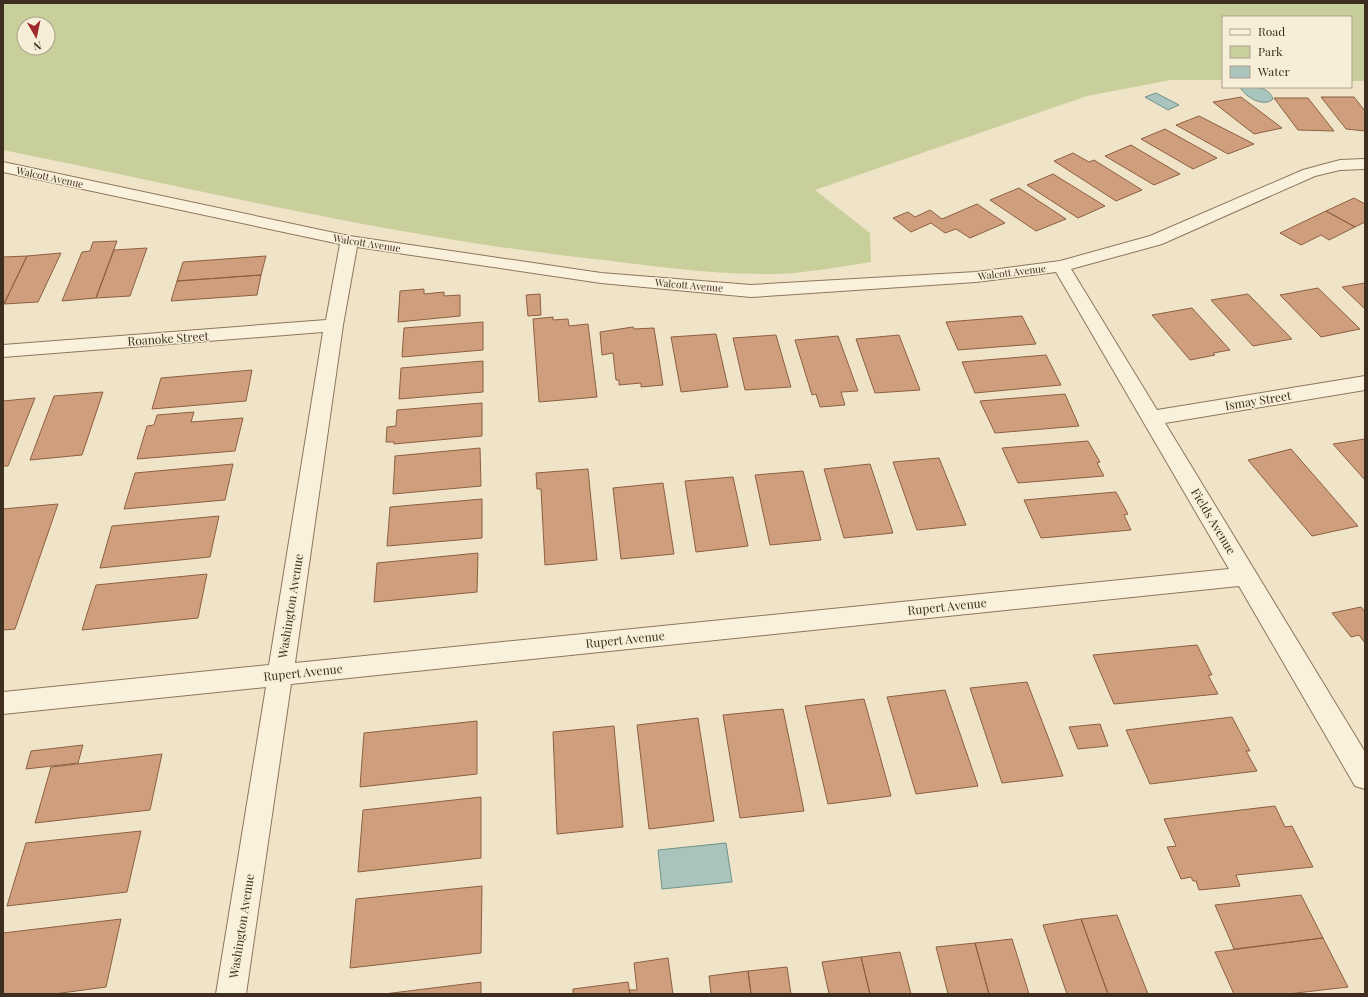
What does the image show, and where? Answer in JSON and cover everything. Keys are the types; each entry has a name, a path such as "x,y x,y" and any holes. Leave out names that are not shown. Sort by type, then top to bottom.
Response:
{"street":[{"name":"Walcott Avenue","path":"3,167 349,241 601,278 751,291 976,277 1061,266 1156,240 1309,173 1340,165 1365,164"},
{"name":"Washington Avenue","path":"231,994 334,325 349,241"},
{"name":"Fields Avenue","path":"1061,266 1247,576 1365,777"},
{"name":"Roanoke Street","path":"3,351 334,325"},
{"name":"Ismay Street","path":"1151,418 1365,383"},
{"name":"Rupert Avenue","path":"3,703 1247,576"}],"green space":[{"path":"3,3 1365,3 1365,81 1352,81 1352,16 1222,16 1222,80 1171,80 1087,96 815,190 870,233 871,262 823,270 775,274 727,273 512,249 366,224 3,150"}],"water":[{"path":"1240,88 1264,89 1271,94 1273,99 1260,102 1250,98"},
{"path":"1156,93 1179,105 1168,110 1145,97"},
{"path":"726,843 732,882 662,889 658,850"}],"building":[{"path":"1241,97 1282,128 1254,134 1213,102"},
{"path":"1321,97 1354,97 1365,111 1365,131 1346,129"},
{"path":"1274,98 1308,98 1334,131 1298,130"},
{"path":"1199,116 1254,144 1228,154 1176,125"},
{"path":"1165,129 1217,158 1193,169 1141,139"},
{"path":"1131,145 1180,174 1154,185 1105,156"},
{"path":"1073,153 1089,162 1094,160 1142,190 1116,201 1054,161"},
{"path":"1053,174 1105,206 1078,218 1027,185"},
{"path":"1019,188 1066,219 1036,231 990,200"},
{"path":"1354,198 1365,204 1365,222 1355,227 1326,211"},
{"path":"977,204 1005,223 970,238 956,229 945,233 931,223 911,232 893,218 908,212 915,217 930,210 942,219"},
{"path":"1326,211 1355,227 1329,240 1321,235 1301,245 1280,233"},
{"path":"117,241 96,298 62,301 82,252 90,251 93,242"},
{"path":"147,248 130,296 96,298 114,250"},
{"path":"61,253 38,302 4,304 27,256"},
{"path":"27,256 4,304 3,304 3,257"},
{"path":"266,256 261,275 177,281 183,262"},
{"path":"261,275 257,295 171,301 177,281"},
{"path":"1365,283 1365,309 1342,287"},
{"path":"1318,288 1360,329 1321,337 1280,295"},
{"path":"424,289 424,294 444,292 444,296 460,295 460,316 398,322 400,291"},
{"path":"540,294 541,315 528,316 526,295"},
{"path":"1248,294 1292,339 1253,346 1211,300"},
{"path":"1192,308 1230,350 1213,353 1215,355 1190,360 1152,315"},
{"path":"1022,316 1036,344 958,350 946,322"},
{"path":"553,317 553,320 568,319 569,326 588,324 597,397 539,402 533,319"},
{"path":"483,322 483,350 402,357 404,328"},
{"path":"633,327 634,329 654,328 663,385 641,387 641,383 619,385 619,380 616,380 613,353 602,355 600,332"},
{"path":"716,334 728,387 681,392 671,337"},
{"path":"776,335 791,387 745,390 733,338"},
{"path":"899,335 920,390 875,393 856,339"},
{"path":"838,336 858,391 841,392 845,405 820,407 816,394 812,395 795,340"},
{"path":"1046,355 1061,385 975,393 962,362"},
{"path":"483,361 483,392 399,399 401,368"},
{"path":"252,370 246,401 152,409 161,378"},
{"path":"103,392 82,455 30,460 54,396"},
{"path":"1065,394 1079,426 995,433 980,401"},
{"path":"35,398 8,466 3,466 3,401"},
{"path":"482,403 482,436 394,444 394,442 386,442 387,427 396,426 397,410"},
{"path":"194,412 191,422 243,418 235,451 137,459 147,426 154,425 157,415"},
{"path":"1365,439 1365,480 1333,444"},
{"path":"1088,441 1100,462 1097,463 1104,476 1018,483 1002,448"},
{"path":"480,448 481,486 393,494 395,456"},
{"path":"1291,449 1358,526 1312,536 1248,460"},
{"path":"939,458 966,525 917,530 893,462"},
{"path":"233,464 225,500 124,509 135,473"},
{"path":"870,464 893,533 844,538 824,469"},
{"path":"588,469 597,560 545,565 541,489 537,489 536,473"},
{"path":"803,471 821,540 770,545 755,475"},
{"path":"733,477 748,546 696,552 685,481"},
{"path":"663,483 674,554 621,559 613,488"},
{"path":"1116,492 1128,514 1124,515 1131,530 1041,538 1024,500"},
{"path":"482,499 482,538 387,546 390,507"},
{"path":"58,504 15,629 3,630 3,509"},
{"path":"219,516 210,557 100,568 112,526"},
{"path":"478,553 477,592 374,602 377,563"},
{"path":"207,574 198,618 82,630 96,585"},
{"path":"1361,607 1365,612 1365,643 1359,635 1351,637 1332,613"},
{"path":"1197,645 1212,675 1208,675 1218,694 1114,704 1093,655"},
{"path":"1027,682 1063,776 1002,783 970,688"},
{"path":"945,690 978,786 916,794 887,697"},
{"path":"864,699 891,796 828,804 805,706"},
{"path":"783,709 804,811 740,818 723,715"},
{"path":"1232,717 1250,751 1246,751 1257,771 1150,784 1126,730"},
{"path":"698,718 714,821 649,829 637,725"},
{"path":"477,721 477,774 360,787 364,733"},
{"path":"1100,724 1108,746 1078,749 1069,727"},
{"path":"614,726 623,827 557,834 553,732"},
{"path":"83,745 78,763 26,769 31,751"},
{"path":"162,754 150,810 35,823 51,767"},
{"path":"481,797 481,858 358,872 363,810"},
{"path":"1275,806 1285,827 1292,826 1313,867 1236,875 1240,886 1199,890 1196,881 1193,881 1191,877 1181,879 1167,847 1176,846 1164,819"},
{"path":"141,831 127,892 7,906 26,843"},
{"path":"482,886 481,953 350,968 356,899"},
{"path":"1301,895 1323,938 1234,949 1215,905"},
{"path":"1117,915 1148,994 1108,994 1081,919"},
{"path":"121,919 106,987 54,994 3,994 3,933"},
{"path":"1081,919 1108,994 1067,994 1043,925"},
{"path":"1323,938 1348,987 1288,994 1234,994 1215,952"},
{"path":"1012,939 1029,994 989,994 975,943"},
{"path":"975,943 989,994 948,994 936,947"},
{"path":"900,952 911,994 870,994 861,957"},
{"path":"861,957 870,994 829,994 822,962"},
{"path":"668,958 673,994 630,994 629,990 637,990 634,963"},
{"path":"787,967 791,994 751,994 748,971"},
{"path":"748,971 751,994 711,994 709,976"},
{"path":"481,982 481,994 384,994"},
{"path":"628,982 630,994 573,994 573,989"}]}
